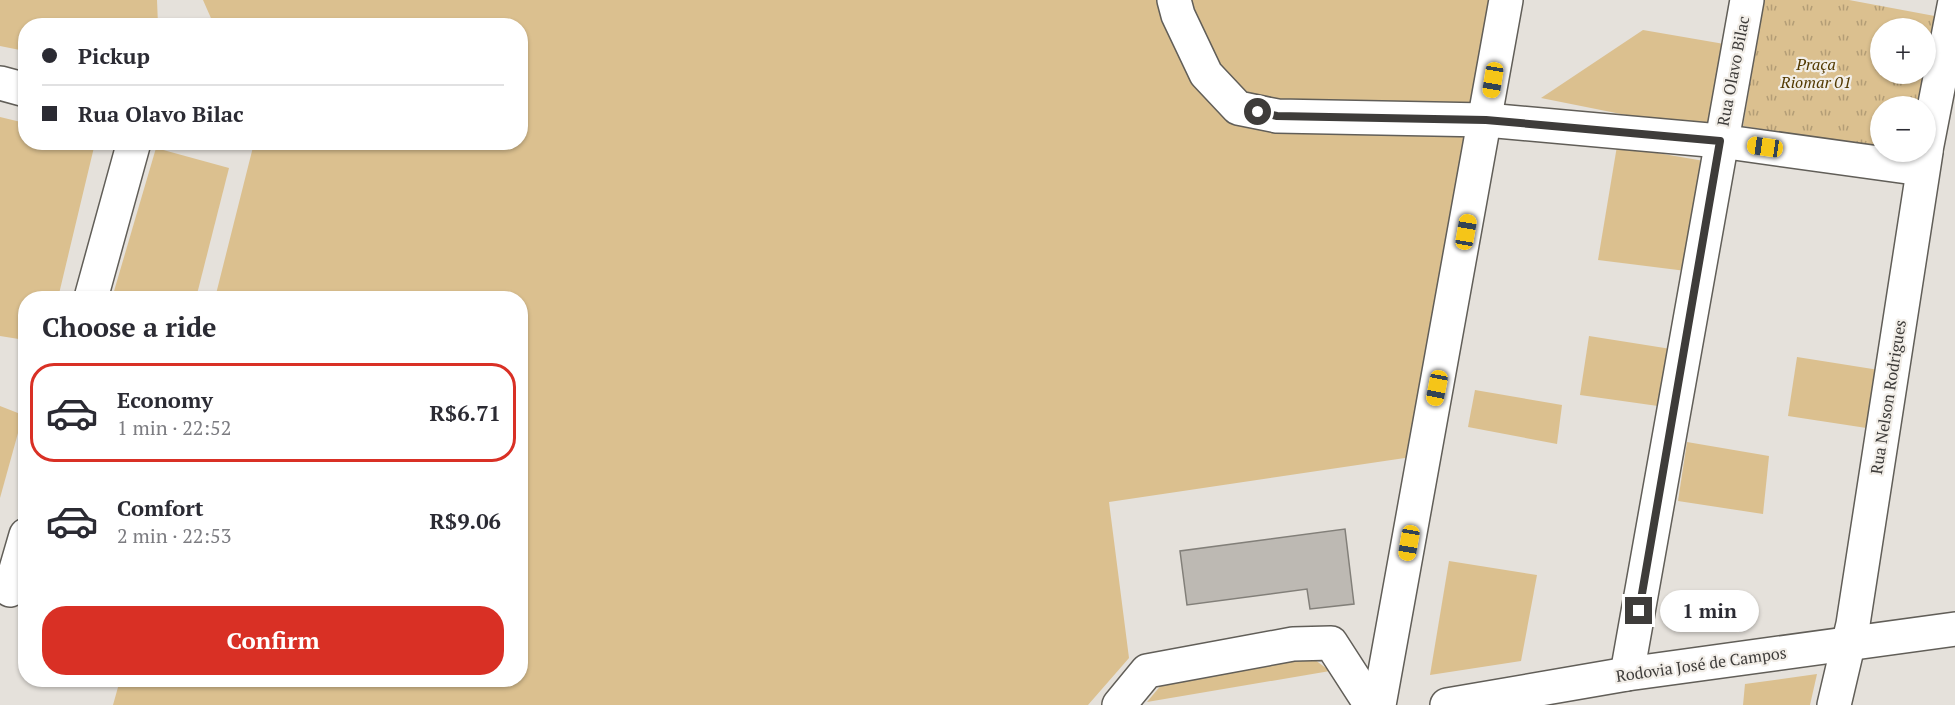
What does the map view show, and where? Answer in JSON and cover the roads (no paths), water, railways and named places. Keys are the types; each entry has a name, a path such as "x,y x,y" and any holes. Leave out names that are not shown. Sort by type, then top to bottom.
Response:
{"street":[{"path":"1174,0 1178,15 1206,74 1239,108 1277,116 1486,120 1870,153"},
{"path":"1379,705 1506,0"},
{"name":"Rua Olavo Bilac","path":"1627,674 1720,141 1747,0"},
{"name":"Rua Nelson Rodrigues","path":"1936,100 1955,1"},
{"path":"0,83 18,88"},
{"path":"93,291 132,150"},
{"name":"Rua Nelson Rodrigues","path":"1834,705 1849,643 1924,162"},
{"path":"12,590 18,566"},
{"name":"Rodovia José de Campos","path":"1447,705 1627,674 1955,629"},
{"path":"1119,705 1147,671 1293,644 1317,642 1331,643 1371,705"}],"park label":[{"name":"Praça Riomar 01","path":"1816,73"}]}
